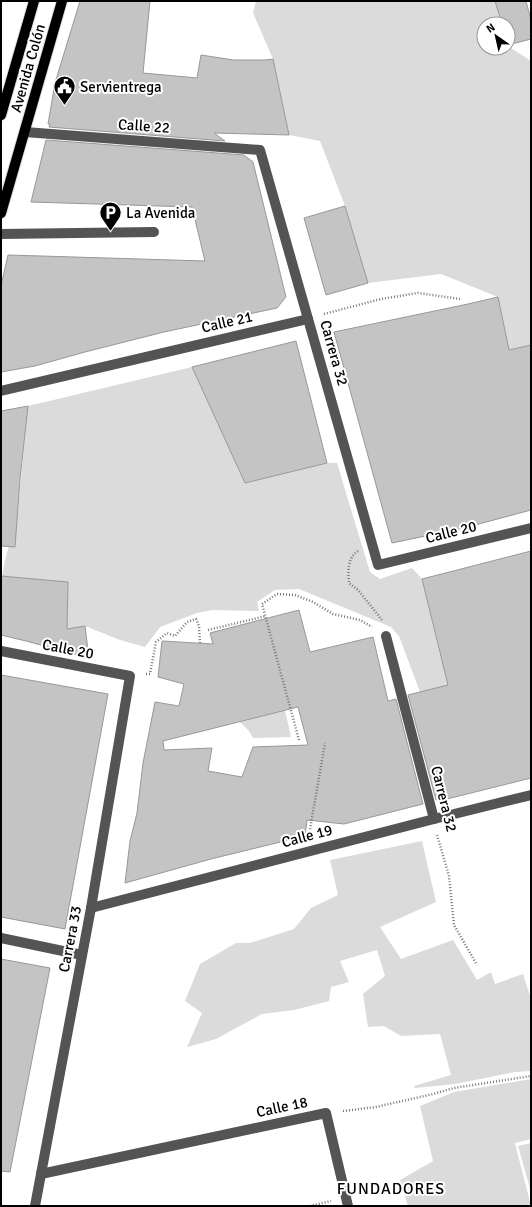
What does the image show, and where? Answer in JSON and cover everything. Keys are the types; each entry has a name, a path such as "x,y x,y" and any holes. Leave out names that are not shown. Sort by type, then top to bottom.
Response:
{"main road":[{"name":"Avenida Colón","path":"1,115 34,1"},
{"name":"Avenida Colón","path":"1,213 62,1"}],"street":[{"name":"Calle 22","path":"25,132 260,150"},
{"name":"Carrera 32","path":"260,150 378,565"},
{"path":"1,234 154,232"},
{"name":"Calle 21","path":"1,391 308,319"},
{"name":"Calle 20","path":"378,565 531,528"},
{"name":"Carrera 32","path":"386,636 434,819"},
{"name":"Calle 20","path":"1,651 130,676"},
{"name":"Carrera 33","path":"35,1206 91,908 130,676"},
{"name":"Calle 19","path":"91,908 531,795"},
{"path":"1,938 82,955"},
{"path":"326,1113 348,1206"},
{"name":"Calle 18","path":"41,1174 326,1113"}],"path":[{"path":"308,319 382,299 418,293 460,299"},
{"path":"372,544 353,554 349,562 348,575 350,583 358,590 381,618 386,636"},
{"path":"299,740 262,604 277,594 295,595 313,602 333,614 360,620 386,636"},
{"path":"208,630 266,616"},
{"path":"130,676 150,674 156,642 167,633 174,636 187,622 196,618 199,626 200,643"},
{"path":"306,852 325,743"},
{"name":"Carrera 32","path":"434,819 449,876 454,925 477,965"},
{"name":"Calle 18","path":"326,1113 376,1107 454,1088 531,1076"}],"shaded area":[{"path":"256,1 495,1 499,16 476,16 476,56 516,56 516,51 531,61 531,345 509,350 498,297 441,274 368,283 345,206 320,141 289,135 273,59 253,13"},
{"path":"192,367 245,483 327,463 337,463 370,572 380,579 412,568 422,579 440,655 474,679 420,692 399,636 391,627 299,589 275,590 257,602 259,611 212,610 197,613 160,627 145,647 120,640 85,626 67,629 68,582 2,576 18,509 28,406"},
{"path":"285,710 291,737 253,738 249,731 240,722"},
{"path":"422,841 436,902 380,927 401,959 453,940 477,980 491,972 495,984 523,974 531,999 531,1071 515,1072 455,1084 415,1088 414,1086 451,1075 440,1034 401,1036 384,1026 368,1027 363,994 385,976 377,950 340,961 349,982 331,987 329,1001 294,1010 262,1014 216,1039 187,1047 202,1013 185,1001 200,964 236,943 250,943 294,929 311,908 338,895 330,860"},
{"path":"531,1079 531,1139 515,1143 531,1206 408,1206 400,1180 433,1161 420,1106 454,1092"},
{"path":"531,1143 531,1192 518,1146"}],"building":[{"path":"80,1 150,1 143,73 197,78 201,55 234,60 273,59 289,135 214,133 225,141 49,127 50,124 48,124 55,83"},
{"path":"495,1 526,1 531,20 531,39 516,43 516,16 500,16"},
{"path":"46,140 244,155 253,162 286,297 277,308 164,332 35,366 1,372 1,286 8,255 205,261 192,207 31,202"},
{"path":"345,206 368,283 326,295 304,218"},
{"path":"498,297 509,350 531,345 531,510 464,528 392,543 334,332"},
{"path":"296,341 327,463 245,483 192,367"},
{"path":"28,406 20,479 15,547 1,546 1,411"},
{"path":"531,551 531,778 447,799 446,797 436,800 408,695 448,685 422,579"},
{"path":"1,576 68,582 67,629 85,626 89,658 1,635"},
{"path":"299,610 310,652 373,637 388,701 396,699 423,804 344,824 307,820 305,836 211,859 125,883 130,841 137,813 143,763 155,702 179,706 184,684 158,677 162,641 213,644 210,633","holes":["298,707 308,745 253,747 242,777 208,771 212,748 164,750 163,741"]},
{"path":"1,675 108,694 65,929 1,917"},
{"path":"1,959 50,968 10,1172 1,1171"}],"place":[{"name":"Servientrega","path":"65,106"},
{"name":"La Avenida","path":"111,232"}],"district":[{"name":"FUNDADORES","path":"391,1189"}]}
